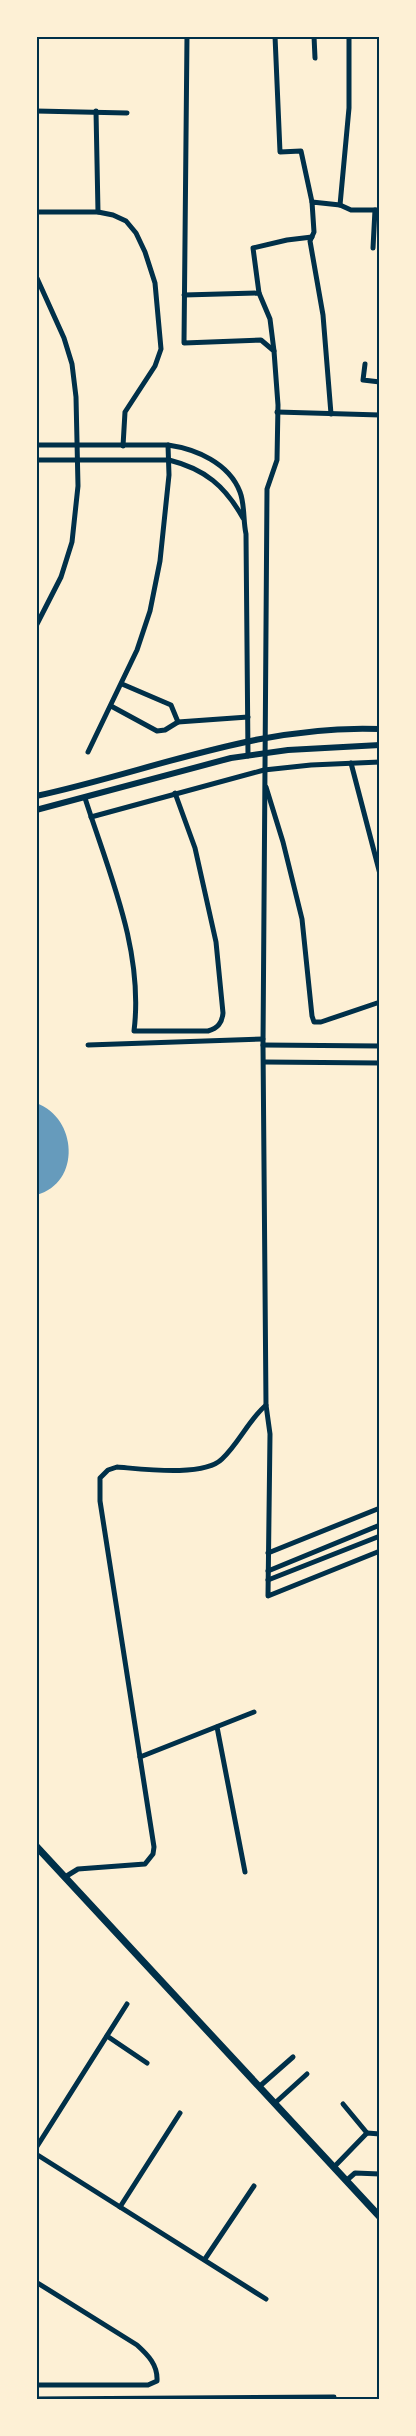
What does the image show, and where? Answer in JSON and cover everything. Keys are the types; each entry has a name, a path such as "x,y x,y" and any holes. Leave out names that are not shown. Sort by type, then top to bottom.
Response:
{"main road":[{"path":"36,1846 380,2217"}],"street":[{"path":"187,36 184,343 262,340 274,351"},
{"path":"276,36 280,152 302,151 312,202 314,232 310,241 323,315 331,414"},
{"path":"314,36 315,58"},
{"path":"340,204 349,108 349,36"},
{"path":"36,111 127,113"},
{"path":"96,112 98,212"},
{"path":"312,202 340,204 351,210 377,210 373,248"},
{"path":"36,212 98,212 113,215 126,221 136,233 145,252 155,283 162,349 155,366 125,412 122,446"},
{"path":"312,237 287,240 253,248 259,293 270,319 278,412 277,460 267,489 266,737 264,770 266,1405 270,1434 268,1596 380,1551"},
{"path":"36,276 64,338 72,364 76,397 78,446 76,510 72,542 61,578 36,626"},
{"path":"184,295 259,293"},
{"path":"365,364 363,380 380,382"},
{"path":"278,412 380,415"},
{"path":"36,445 168,445 190,448 200,453 225,472 241,492 246,534 248,756"},
{"path":"88,752 137,650 150,611 160,561 169,460 168,445"},
{"path":"36,460 169,460 189,465 227,492 243,519"},
{"path":"122,684 171,705 178,722"},
{"path":"111,706 157,731 165,730 178,722 248,717"},
{"path":"36,796 247,740 290,733 380,728"},
{"path":"36,810 231,758 265,753 380,745"},
{"path":"91,817 264,770 380,762"},
{"path":"351,763 380,874"},
{"path":"264,782 283,842 302,919 314,1022 321,1022 380,1002"},
{"path":"85,798 117,890 128,935 135,988 134,1031 208,1031 222,1022 223,1013 216,942 195,848 174,793"},
{"path":"88,1045 264,1042 380,1046"},
{"path":"264,1062 380,1063"},
{"path":"64,1878 78,1869 145,1864 150,1860 154,1847 100,1501 100,1478 108,1470 117,1467 193,1470 207,1468 223,1458 256,1414 266,1405"},
{"path":"268,1553 380,1508"},
{"path":"268,1571 380,1525"},
{"path":"268,1580 380,1536"},
{"path":"140,1757 254,1712"},
{"path":"217,1727 245,1872"},
{"path":"36,2148 128,2004"},
{"path":"107,2036 147,2063"},
{"path":"260,2086 293,2057"},
{"path":"275,2103 308,2074"},
{"path":"343,2104 368,2133 380,2134"},
{"path":"120,2207 180,2113"},
{"path":"334,2167 368,2133"},
{"path":"36,2154 266,2299"},
{"path":"347,2180 355,2172 380,2174"},
{"path":"205,2259 254,2186"},
{"path":"36,2282 137,2345 148,2354 158,2374 157,2381 148,2385 36,2385"},
{"path":"36,2399 334,2397"}],"water":[{"path":"36,1103 50,1110 60,1122 66,1135 69,1150 67,1164 61,1178 51,1188 36,1195"}]}
